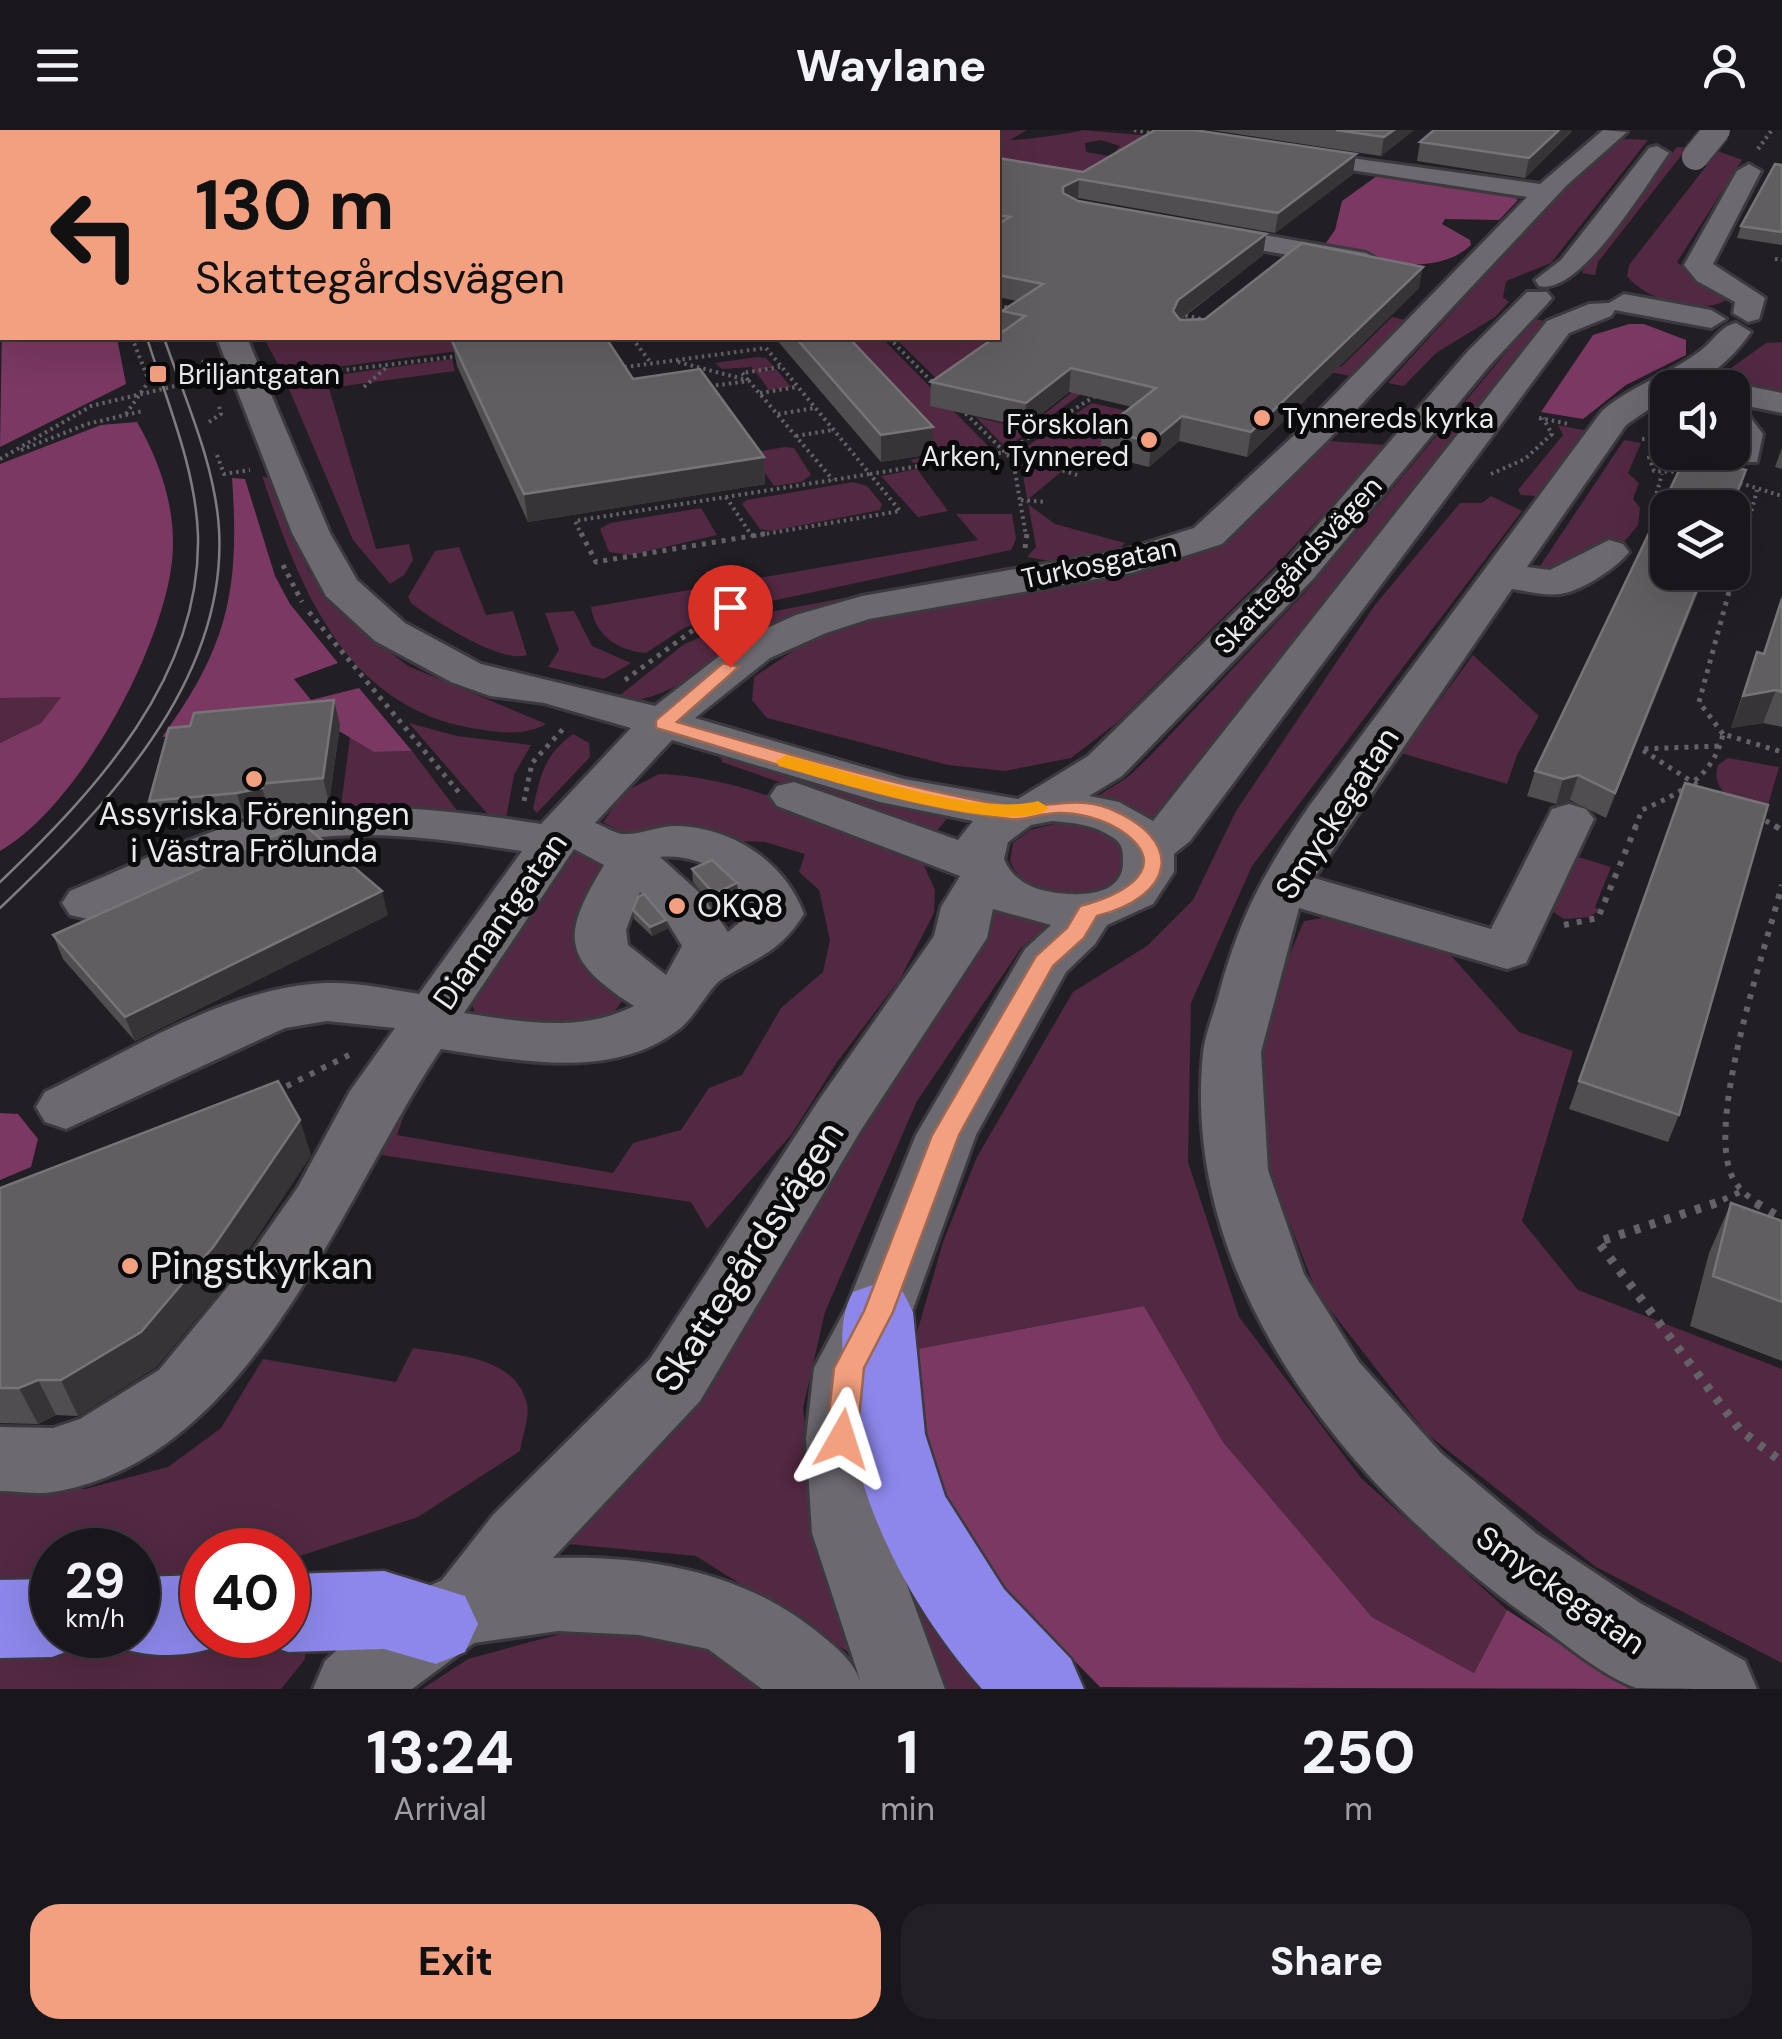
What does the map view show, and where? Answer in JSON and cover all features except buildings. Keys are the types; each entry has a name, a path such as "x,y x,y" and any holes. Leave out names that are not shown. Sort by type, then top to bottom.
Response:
{"highway":[{"path":"878,1312 880,1383 896,1471 926,1540 1004,1655 1041,1689"},
{"path":"310,1612 384,1610 453,1615"},
{"path":"0,1619 30,1618"}],"street":[{"name":"Skattegårdsvägen","path":"1613,295 1558,327 1172,830 1150,849 1153,869 1142,888 1120,903 1088,911 1035,907 1005,894 983,871 979,851 984,836 1105,766 1300,570 1480,358 1543,289 1571,266 1675,130"},
{"path":"1673,184 1717,130"},
{"path":"1570,133 1611,135"},
{"name":"Turkosgatan","path":"651,735 705,684 756,649 810,624 862,608 1131,561 1208,536 1267,482 1409,316 1462,278 1544,182 1611,135"},
{"path":"1252,147 1387,168 1544,182"},
{"path":"1387,168 1411,149"},
{"path":"1543,289 1585,280 1613,295 1748,324 1750,298 1707,275 1698,265 1749,170"},
{"path":"1173,227 1289,263 1387,265"},
{"path":"1206,320 1289,263"},
{"path":"1424,272 1462,278"},
{"name":"Smyckegatan","path":"1703,370 1748,324"},
{"path":"221,346 310,533 340,586 390,632 428,655 506,687 520,704 897,792 1026,811 1098,812 1125,823 1150,849"},
{"name":"Smyckegatan","path":"1650,394 1638,398 1614,418 1309,845 1254,952 1229,1054 1228,1111 1239,1186 1276,1289 1344,1397 1434,1496 1519,1567 1582,1611 1716,1689"},
{"path":"1750,397 1782,403"},
{"path":"1501,575 1558,583 1610,552"},
{"path":"651,735 983,871"},
{"name":"Diamantgatan","path":"0,1459 53,1460 102,1444 184,1391 254,1303 310,1220 372,1106 558,835 651,735"},
{"path":"1286,886 1507,952 1568,819"},
{"path":"88,904 241,839 288,827 334,822 442,824 590,836 625,856 700,925 708,946 686,985"},
{"path":"66,1107 244,1023 291,1007 326,1002 588,1045 641,1027 686,985 746,947 778,914 775,898 738,864 709,848 685,841 625,856"},
{"path":"625,856 596,932 598,947 612,962 686,985"},
{"name":"Skattegårdsvägen","path":"453,1615 520,1540 676,1380 740,1282 821,1145 960,938 966,908 983,871"},
{"path":"904,1689 850,1533 842,1439 849,1368 878,1312 946,1135 1044,962 1076,932 1088,911"},
{"path":"354,1689 378,1665 453,1615 540,1596 633,1596 698,1607 738,1623 823,1689"}],"path":[{"path":"1134,130 1164,135 1152,142"},
{"path":"1775,259 1782,260"},
{"path":"1000,306 1016,309"},
{"path":"1172,313 1206,320"},
{"path":"126,414 148,378 133,340"},
{"path":"634,340 651,363"},
{"path":"891,340 1006,452 1077,475"},
{"path":"195,389 190,375 221,346"},
{"path":"615,368 766,348 871,474 900,512 596,562 575,521 871,474 1006,452 1103,391"},
{"path":"296,376 476,354"},
{"path":"671,360 749,381"},
{"path":"364,388 389,365"},
{"path":"781,367 742,373 833,480"},
{"path":"692,389 749,381"},
{"path":"12,454 62,420 143,390 192,382"},
{"path":"760,393 798,387"},
{"path":"778,414 816,408"},
{"path":"0,459 87,424 144,412"},
{"path":"210,422 219,415"},
{"path":"1479,478 1520,466 1529,458 1552,434 1541,418 1580,426"},
{"path":"796,436 834,430"},
{"path":"1636,438 1650,439"},
{"path":"216,455 224,474 251,470"},
{"path":"1656,470 1662,474 1693,470"},
{"path":"1658,490 1662,474"},
{"path":"1782,496 1757,490 1699,702 1723,734 1782,752"},
{"path":"726,497 752,536"},
{"path":"1021,500 1046,502"},
{"path":"1522,918 1566,925 1598,918 1642,810 1698,786 1722,746 1723,734"},
{"path":"1714,794 1641,749 1722,746"},
{"path":"1746,808 1782,830"},
{"path":"1782,885 1726,1115 1728,1166 1740,1192 1782,1218"},
{"path":"1740,1192 1700,1210 1598,1242 1740,1430 1782,1462"}],"shaded area":[{"path":"1000,130 1027,130 1010,140 1082,130 1153,136 1120,155 1114,153 1120,146 1101,140 1085,143 1086,152 1115,157 1072,182 1000,170"},
{"path":"1625,139 1648,140 1551,263 1506,281 1503,297 1509,302 1495,317 1436,353 1404,386 1388,383 1603,146"},
{"path":"1677,147 1687,148 1598,262 1595,275 1582,273 1596,245"},
{"path":"1718,151 1742,160 1677,262 1689,274 1725,293 1726,300 1703,306 1674,303 1635,285 1627,276 1629,265"},
{"path":"1381,173 1511,194 1518,200 1499,220 1445,219 1442,224 1470,240 1471,245 1438,262 1399,264 1321,250 1335,230 1342,201"},
{"path":"1000,308 1155,341 1006,448 976,417 1025,429 1125,351 943,385 897,340 1000,340"},
{"path":"1392,317 1405,320 1350,376 1177,341 1182,334 1341,367"},
{"path":"1534,319 1546,321 1519,361 1168,797 1156,820 1099,801 1096,797 1128,777 1150,756 1311,586"},
{"path":"1629,324 1644,324 1686,340 1686,355 1650,370 1583,419 1541,412 1593,335"},
{"path":"2,340 117,340 126,384 0,447"},
{"path":"265,340 451,340 458,351 283,374"},
{"path":"861,340 884,340 993,451 914,463 910,460 937,454 839,348"},
{"path":"1782,342 1782,391 1750,386 1750,370 1728,370 1766,343"},
{"path":"766,358 774,367 759,371 776,369 791,387 769,390 752,367 722,369 715,363"},
{"path":"452,359 455,371 329,388 376,549 409,544 413,560 404,575 390,584 353,540 286,382"},
{"path":"1092,403 1148,416 1100,455 1079,458 1069,467 1020,451"},
{"path":"137,422 161,474 173,530 171,569 163,604 132,685 85,765 29,830 0,851 0,743 41,723 61,697 0,698 0,464 101,425"},
{"path":"1558,425 1588,431 1538,496 1521,495 1518,490 1563,435"},
{"path":"1624,440 1641,443 1628,473 1639,483 1633,499 1640,508 1638,525 1625,541 1590,546 1552,573 1538,569"},
{"path":"1328,441 1387,445 1282,559 1118,722 1071,758 1005,771 948,765 767,718 752,700 754,677 818,634 1236,530"},
{"path":"794,448 811,475 801,482 774,486 751,453"},
{"path":"1020,459 1061,472 1027,500"},
{"path":"917,469 948,511 918,517 881,476"},
{"path":"262,476 276,481 308,571 360,629 408,666 546,724 519,732 500,732 427,715 390,694 358,667 311,598"},
{"path":"232,478 245,479 275,576 290,604 338,663 294,679 311,700 359,688 412,751 374,752 339,731 249,721 162,737 202,674 225,615 234,553"},
{"path":"853,482 867,486 882,504 880,510 772,531 760,529 742,504 747,500"},
{"path":"1491,496 1522,511 1252,866 1191,1003 1188,1162 1239,1317 1361,1478 1507,1610 1474,1673 1372,1617 1223,1442 1144,1306 912,1350 943,1242 977,1157 1073,992 1147,946 1193,900 1236,811 1375,605 1460,503 1482,503"},
{"path":"1028,504 1055,524 1125,543 1120,548 1055,562 1027,557 1036,547"},
{"path":"701,508 717,535 631,555 609,552 600,529 610,523"},
{"path":"956,514 1012,514 1016,539 1011,550 738,608 684,628 646,653 610,640 593,617 591,607 978,540"},
{"path":"459,547 486,615 513,611 527,655 516,656 485,647 412,604 408,597 435,551"},
{"path":"1013,566 1025,569 862,598 799,615 751,636 676,686 636,700 614,700 683,645 743,617"},
{"path":"574,611 592,646 631,663 604,679 548,667 559,650 545,613"},
{"path":"1473,655 1539,716 1517,755 1507,784 1401,753"},
{"path":"62,696 41,723 0,743 0,698"},
{"path":"409,723 457,736 531,745 514,775 505,824 497,825"},
{"path":"573,734 589,743 590,757 537,813 533,809 545,767"},
{"path":"350,737 374,752 412,751 459,813 340,814"},
{"path":"734,752 954,811 932,836 722,762 720,756"},
{"path":"1728,758 1779,767 1767,809 1738,801 1723,791 1716,776 1718,765"},
{"path":"659,774 727,784 827,818 922,861 935,890 934,913 900,979 837,1062 791,1135 707,1229 691,1202 362,1152 388,1111 406,1110 397,1135 613,1173 633,1143 681,1130 709,1088 742,1075 781,1008 823,972 830,940 819,890 799,872 805,854 765,842 627,836 603,822 624,792"},
{"path":"1055,824 1086,827 1112,839 1125,855 1120,876 1108,885 1077,894 1060,894 1030,884 1010,861 1013,843 1030,830"},
{"path":"581,852 607,868 622,1001 605,1025 478,1020 471,1003 473,991 572,855"},
{"path":"1573,858 1611,867 1595,907 1599,910 1590,917 1564,919 1553,912"},
{"path":"994,904 1049,924 1021,948 917,1101 825,1312 803,1408 817,1529 859,1659 696,1556 557,1543"},
{"path":"1334,916 1446,950 1519,1032 1573,1051 1522,1221 1578,1290 1782,1369 1782,1663 1596,1567 1427,1434 1317,1293 1269,1171 1259,1060 1283,970 1304,921"},
{"path":"0,1113 18,1114 38,1139 31,1167 0,1180"},
{"path":"1144,1306 1223,1442 1372,1617 1474,1673 1507,1610 1630,1689 1100,1687 1009,1594 946,1514 914,1400 912,1350"},
{"path":"413,1348 463,1356 496,1367 510,1376 527,1404 520,1451 418,1517 310,1553 310,1528 180,1528 180,1577 160,1579 160,1528 30,1528 30,1584 0,1585 0,1486 85,1489 168,1467 221,1428 263,1359 396,1382"},
{"path":"906,1575 996,1689 946,1689 903,1581"},
{"path":"582,1628 696,1640 783,1689 422,1689 468,1659"},
{"path":"160,1631 180,1631 180,1658 305,1659 281,1689 0,1689 0,1636 30,1635 30,1658 160,1658"}],"tram line":[{"path":"0,882 106,770 162,684 182,637 194,588 196,511 179,436 148,340"},
{"path":"0,908 79,829 152,740 181,691 203,639 216,585 216,505 198,432 165,340"}],"slow traffic":[{"path":"786,761 897,792 1015,814 1038,808"}],"place":[{"name":"Briljantgatan","path":"158,374"},
{"name":"Tynnereds kyrka","path":"1262,418"},
{"name":"Förskolan Arken, Tynnered","path":"1149,440"},
{"name":"Assyriska Föreningen i Västra Frölunda","path":"254,779"},
{"name":"OKQ8","path":"677,906"},
{"name":"Pingstkyrkan","path":"130,1266"}],"route":[{"path":"730,667 705,684 662,724 897,792 1015,814 1052,806 1098,812 1136,831 1152,855 1153,869 1136,894 1110,907 1088,911 1076,932 1044,962 946,1135 878,1312 849,1368 842,1439"}]}
